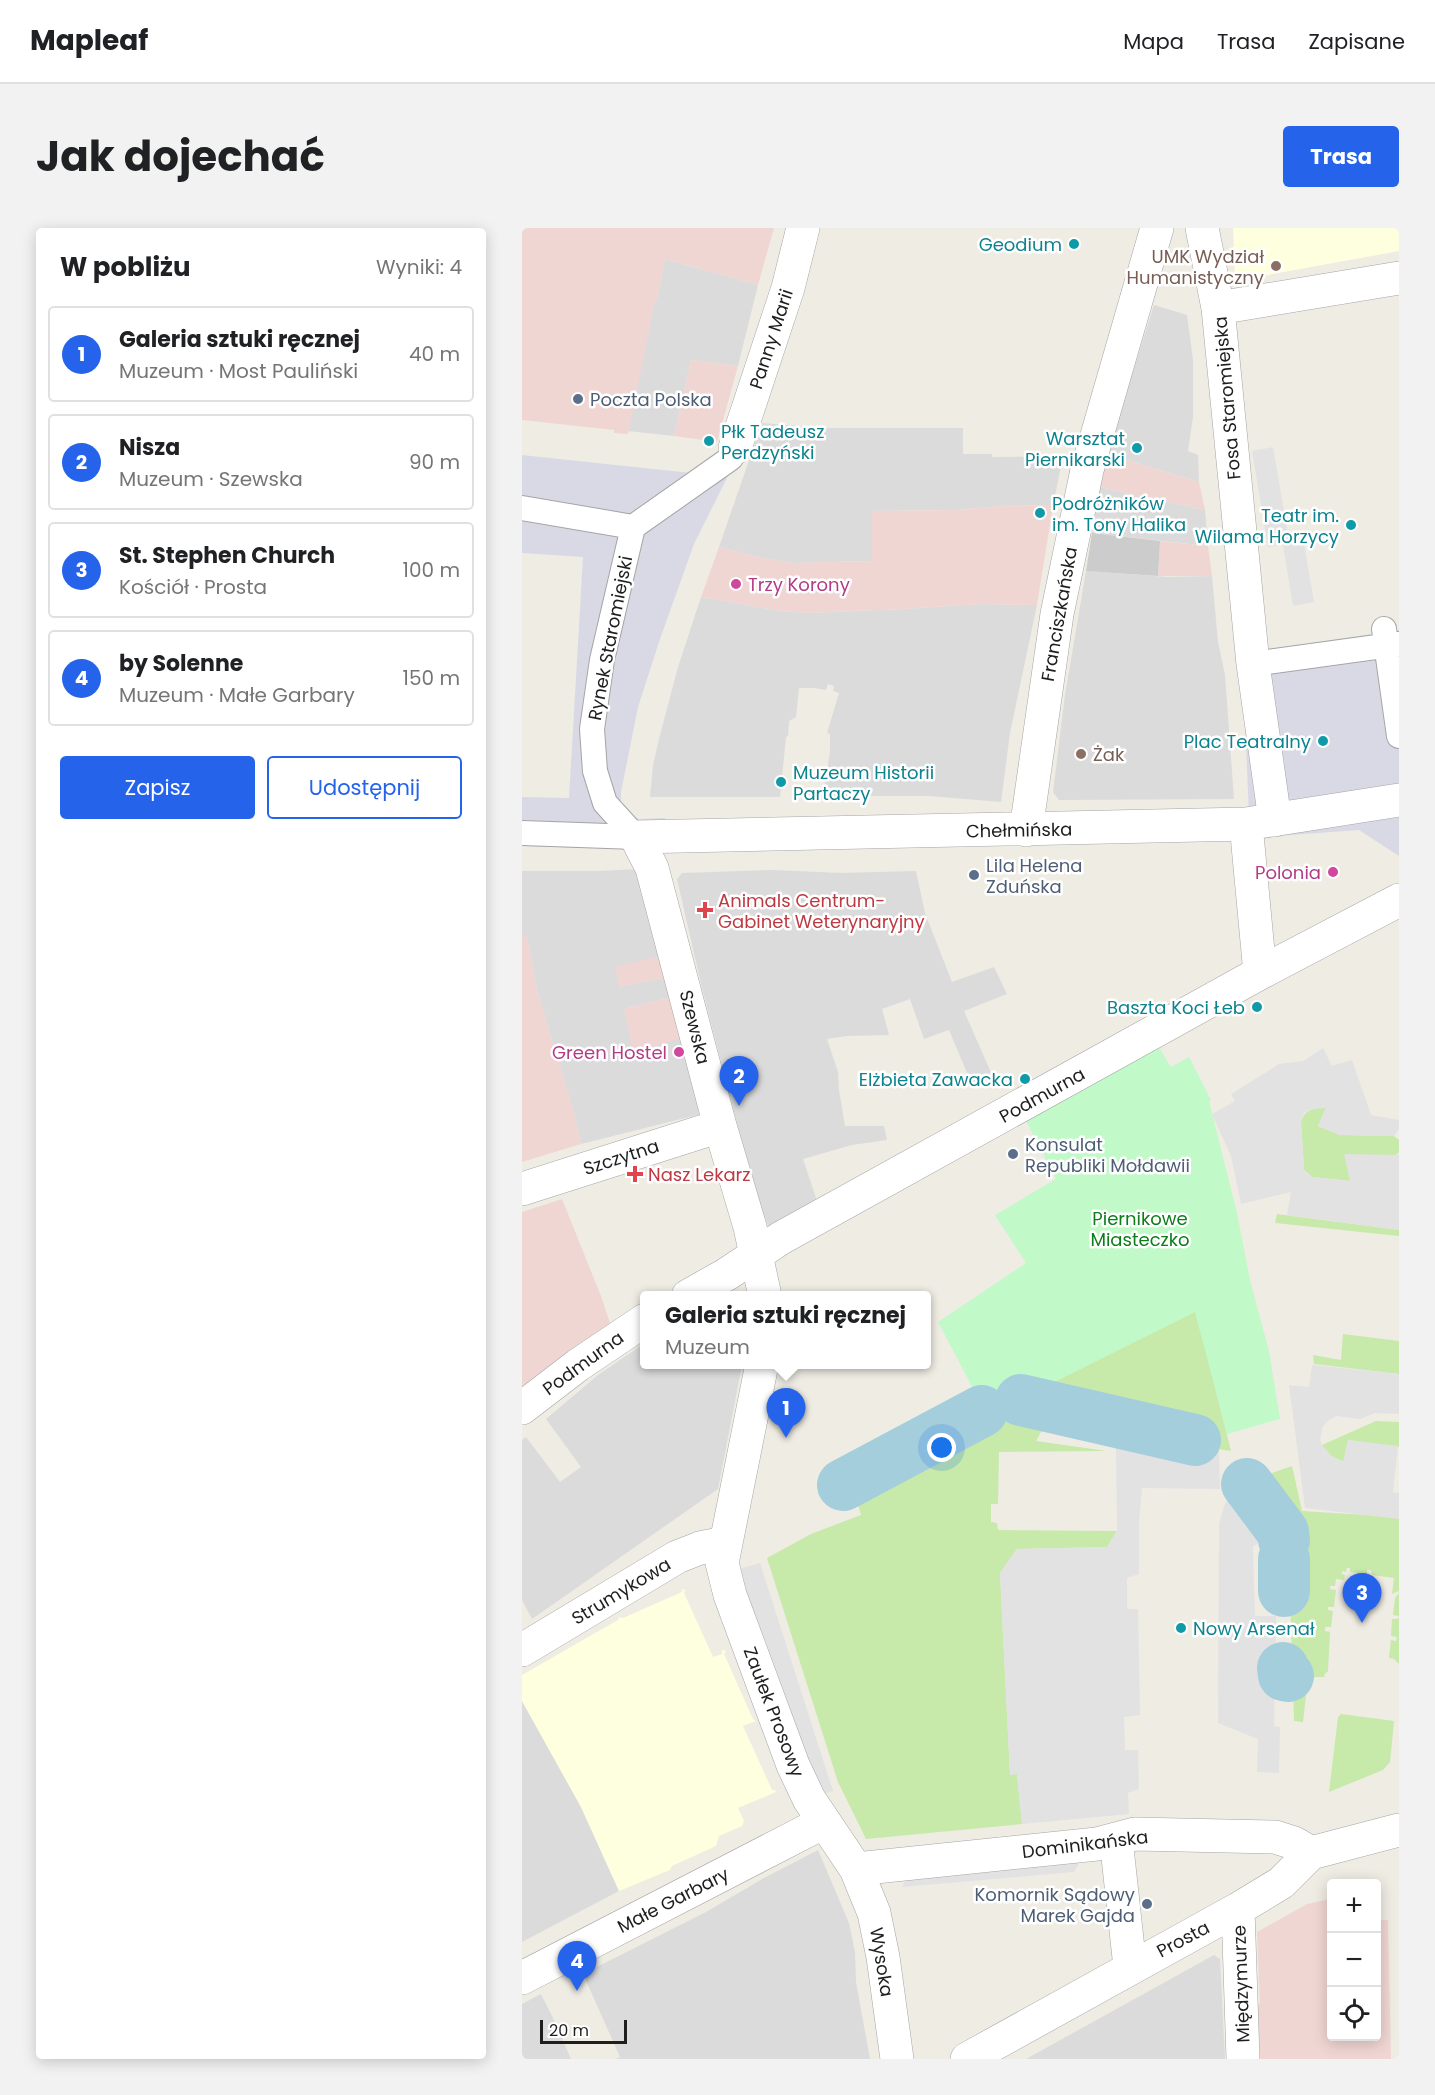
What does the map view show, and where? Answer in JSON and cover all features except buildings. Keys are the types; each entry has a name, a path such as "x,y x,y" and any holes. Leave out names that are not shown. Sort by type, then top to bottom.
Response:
{"street":[{"name":"Panny Marii","path":"735,448 788,288 803,228"},
{"name":"Franciszkańska","path":"1026,830 1057,614 1086,470 1157,228"},
{"name":"Fosa Staromiejska","path":"1202,228 1218,308 1253,664 1261,822 1260,973"},
{"path":"1218,308 1399,278"},
{"path":"522,508 633,527 731,458 735,448"},
{"name":"Rynek Staromiejski","path":"633,527 602,660 592,729 595,771 605,803 636,837"},
{"path":"1253,664 1390,640 1399,736"},
{"name":"Chełmińska","path":"636,837 1026,830 1261,822 1399,800"},
{"path":"522,833 636,837"},
{"name":"Szewska","path":"636,837 652,868 720,1126 750,1227 764,1291"},
{"name":"Podmurna","path":"697,1291 781,1238 1260,973 1399,900"},
{"name":"Szczytna","path":"522,1189 720,1126"},
{"name":"Podmurna","path":"522,1408 578,1365 640,1323"},
{"name":"Zaułek Prosowy","path":"761,1369 722,1563 730,1595 794,1765 809,1799 856,1869"},
{"name":"Strumykowa","path":"522,1650 677,1557 700,1548 725,1543"},
{"name":"Małe Garbary","path":"522,1978 824,1822"},
{"name":"Prosta","path":"967,2059 1130,1967 1238,1910 1281,1882 1311,1853 1399,1830"},
{"name":"Dominikańska","path":"856,1869 1097,1844 1135,1834 1275,1837 1294,1843 1311,1853"},
{"path":"1116,1839 1130,1967"},
{"name":"Wysoka","path":"856,1869 874,1913 883,1957 897,2059"},
{"name":"Międzymurze","path":"1238,1910 1243,2059"}],"shaded area":[{"path":"522,228 774,228 758,285 665,259 628,434 614,433 614,430 522,420"},
{"name":"UMK Wydział Humanistyczny","path":"1233,228 1399,228 1399,251 1235,281"},
{"path":"665,259 758,285 738,366 691,360 674,436 628,431"},
{"path":"1154,305 1187,315 1193,360 1193,417 1188,451 1198,455 1199,482 1107,454"},
{"path":"691,360 738,366 717,442 674,436"},
{"path":"762,423 827,428 963,428 963,454 992,454 992,457 1063,456 1053,506 1013,505 955,510 872,511 872,561 795,563 762,558 719,547"},
{"path":"1273,447 1289,540 1303,538 1314,602 1293,606 1283,545 1268,547 1252,451"},
{"path":"1107,454 1199,482 1205,510 1100,487"},
{"path":"522,455 691,473 733,466 694,544 660,639 638,707 621,792 621,805 625,814 639,819 665,818 662,850 522,846 522,797 569,798 583,557 522,553"},
{"path":"1100,487 1205,510 1208,546 1092,533"},
{"path":"1013,505 1053,506 1037,605 981,604 808,613 781,611 701,597 719,547 762,558 795,563 872,561 872,511 955,510"},
{"path":"1092,533 1160,541 1158,576 1086,571"},
{"path":"1160,541 1208,546 1212,576 1158,576"},
{"path":"1086,571 1168,577 1212,576 1218,642 1225,675 1234,799 1059,800 1053,792 1065,695"},
{"path":"701,597 781,611 808,613 981,604 1037,605 1010,733 1001,802 929,796 823,796 830,751 830,734 827,733 839,693 833,691 834,686 828,684 826,690 799,688 796,717 789,721 786,737 780,797 650,797 653,765 660,735 678,667"},
{"name":"Plac Teatralny","path":"1399,630 1399,856 1359,830 1250,838 1242,653"},
{"path":"642,869 661,956 619,987 666,977 672,997 624,1009 628,1026 682,1038 701,1114 581,1144 537,991 527,937 522,937 522,871"},
{"path":"773,870 842,873 916,871 925,913 952,982 994,967 1007,994 964,1011 993,1077 972,1085 949,1030 924,1039 910,999 882,1009 889,1035 827,1039 838,1072 845,1126 884,1126 887,1140 852,1145 803,1159 819,1207 768,1226 750,1174 701,984 677,879 682,873"},
{"path":"527,936 537,991 573,1109 581,1144 522,1162 522,937"},
{"path":"661,956 666,977 619,987 615,967"},
{"path":"672,997 682,1038 633,1052 624,1009"},
{"path":"1323,1048 1332,1066 1352,1060 1371,1115 1399,1120 1399,1129 1394,1136 1340,1135 1318,1126 1326,1108 1311,1109 1304,1113 1301,1121 1304,1171 1312,1177 1350,1181 1344,1154 1399,1155 1399,1230 1287,1215 1291,1192 1241,1204 1231,1156 1212,1114 1235,1101 1231,1094 1279,1064 1303,1061"},
{"path":"562,1199 610,1323 522,1389 522,1212"},
{"path":"640,1346 640,1369 741,1369 718,1489 532,1619 522,1600 522,1440 526,1437 560,1482 581,1467 546,1419 598,1375"},
{"path":"1312,1365 1399,1374 1399,1414 1375,1413 1360,1419 1336,1416 1323,1426 1320,1440 1331,1456 1343,1462 1348,1440 1398,1446 1393,1492 1399,1493 1399,1519 1305,1508 1289,1385 1309,1387"},
{"path":"1116,1447 1219,1450 1220,1489 1142,1488 1139,1522 1139,1574 1127,1578 1127,1609 1138,1609 1140,1715 1124,1717 1125,1750 1138,1750 1139,1789 1128,1793 1129,1814 1022,1824 1017,1774 1010,1775 1000,1573 1017,1549 1107,1547 1117,1531"},
{"path":"1243,1487 1275,1529 1253,1547 1255,1616 1276,1616 1274,1726 1280,1727 1279,1773 1257,1772 1258,1739 1218,1723 1219,1524 1225,1503"},
{"path":"760,1563 833,1791 813,1798 739,1569"},
{"path":"682,1589 685,1590 684,1593 713,1657 722,1654 722,1650 726,1651 724,1654 753,1719 756,1721 743,1726 772,1790 776,1792 738,1808 744,1821 742,1826 719,1836 716,1846 672,1866 670,1870 619,1891 581,1807 522,1701 522,1675 618,1620 619,1617 623,1618 682,1592"},
{"path":"522,1701 581,1807 619,1891 522,1942"},
{"path":"818,1850 849,1923 855,1952 856,1982 870,2059 616,2059 620,2057 583,1974 706,1912"},
{"path":"1083,1857 1074,1872 902,1887 910,1872"},
{"path":"1327,1900 1327,2041 1381,2041 1381,1920 1388,1920 1391,2059 1260,2059 1259,2034 1257,2033 1257,2005 1260,2004 1257,1932 1307,1904"},
{"path":"1214,1955 1220,1959 1225,2059 1026,2059"},
{"path":"541,1994 571,2059 522,2059 522,2004"}],"green space":[{"name":"Piernikowe Miasteczko","path":"1158,1046 1171,1067 1189,1057 1211,1100 1209,1101 1237,1213 1250,1280 1269,1351 1280,1419 1227,1434 1195,1312 987,1415 938,1322 1026,1263 995,1215 1056,1179 1025,1119"},
{"path":"1326,1108 1318,1126 1340,1135 1394,1136 1399,1140 1399,1152 1395,1156 1345,1156 1351,1181 1312,1177 1304,1170 1301,1121 1308,1112"},
{"path":"1277,1214 1399,1230 1399,1236 1275,1223"},
{"path":"1196,1311 1231,1451 1046,1423 1036,1441 1107,1451 999,1452 998,1504 991,1504 991,1522 997,1523 998,1530 1117,1531 1107,1547 1017,1549 1000,1573 1010,1774 1017,1774 1022,1824 866,1839 838,1782 767,1558 811,1534 861,1515 853,1487 966,1426"},
{"path":"1343,1334 1399,1341 1399,1374 1314,1364 1313,1355 1341,1360"},
{"path":"1376,1421 1399,1422 1399,1447 1348,1440 1344,1462 1331,1456 1322,1445"},
{"path":"1292,1466 1302,1511 1399,1517 1399,1593 1398,1591 1392,1594 1394,1578 1372,1575 1371,1570 1367,1570 1367,1574 1350,1572 1350,1568 1347,1568 1346,1572 1342,1571 1345,1575 1344,1580 1336,1579 1335,1586 1330,1586 1330,1589 1336,1590 1334,1607 1328,1607 1328,1610 1333,1611 1331,1627 1325,1627 1325,1631 1330,1632 1328,1671 1325,1677 1308,1677 1303,1722 1294,1721 1288,1532 1249,1481"},
{"path":"1399,1593 1399,1616 1393,1615 1395,1598"},
{"path":"1399,1616 1399,1664 1389,1658 1391,1640 1396,1641 1397,1637 1391,1636 1392,1619 1398,1619"},
{"path":"1341,1714 1394,1721 1390,1762 1383,1770 1329,1792 1338,1717"}],"waterway":[{"path":"1021,1400 1195,1440"},
{"path":"843,1485 982,1411"},
{"path":"1247,1484 1283,1532 1284,1540"},
{"path":"1284,1559 1284,1591"},
{"path":"1283,1668 1284,1675 1288,1676"}],"place":[{"name":"Geodium","path":"1074,244"},
{"name":"UMK Wydział Humanistyczny","path":"1276,266"},
{"name":"Poczta Polska","path":"578,399"},
{"name":"Płk Tadeusz Perdzyński","path":"709,441"},
{"name":"Warsztat Piernikarski","path":"1137,448"},
{"name":"Podróżników im. Tony Halika","path":"1040,513"},
{"name":"Teatr im. Wilama Horzycy","path":"1351,525"},
{"name":"Trzy Korony","path":"736,584"},
{"name":"Plac Teatralny","path":"1323,741"},
{"name":"Żak","path":"1081,754"},
{"name":"Muzeum Historii Partaczy","path":"781,782"},
{"name":"Polonia","path":"1333,872"},
{"name":"Lila Helena Zduńska","path":"974,875"},
{"name":"Animals Centrum- Gabinet Weterynaryjny","path":"705,910"},
{"name":"Baszta Koci Łeb","path":"1257,1007"},
{"name":"Green Hostel","path":"679,1052"},
{"name":"Elżbieta Zawacka","path":"1025,1079"},
{"name":"Nisza","path":"739,1106"},
{"name":"Konsulat Republiki Mołdawii","path":"1013,1154"},
{"name":"Nasz Lekarz","path":"635,1174"},
{"name":"Galeria sztuki ręcznej","path":"786,1438"},
{"name":"St. Stephen Church","path":"1362,1623"},
{"name":"Nowy Arsenał","path":"1181,1628"},
{"name":"Komornik Sądowy Marek Gajda","path":"1147,1904"},
{"name":"by Solenne","path":"577,1991"}]}
